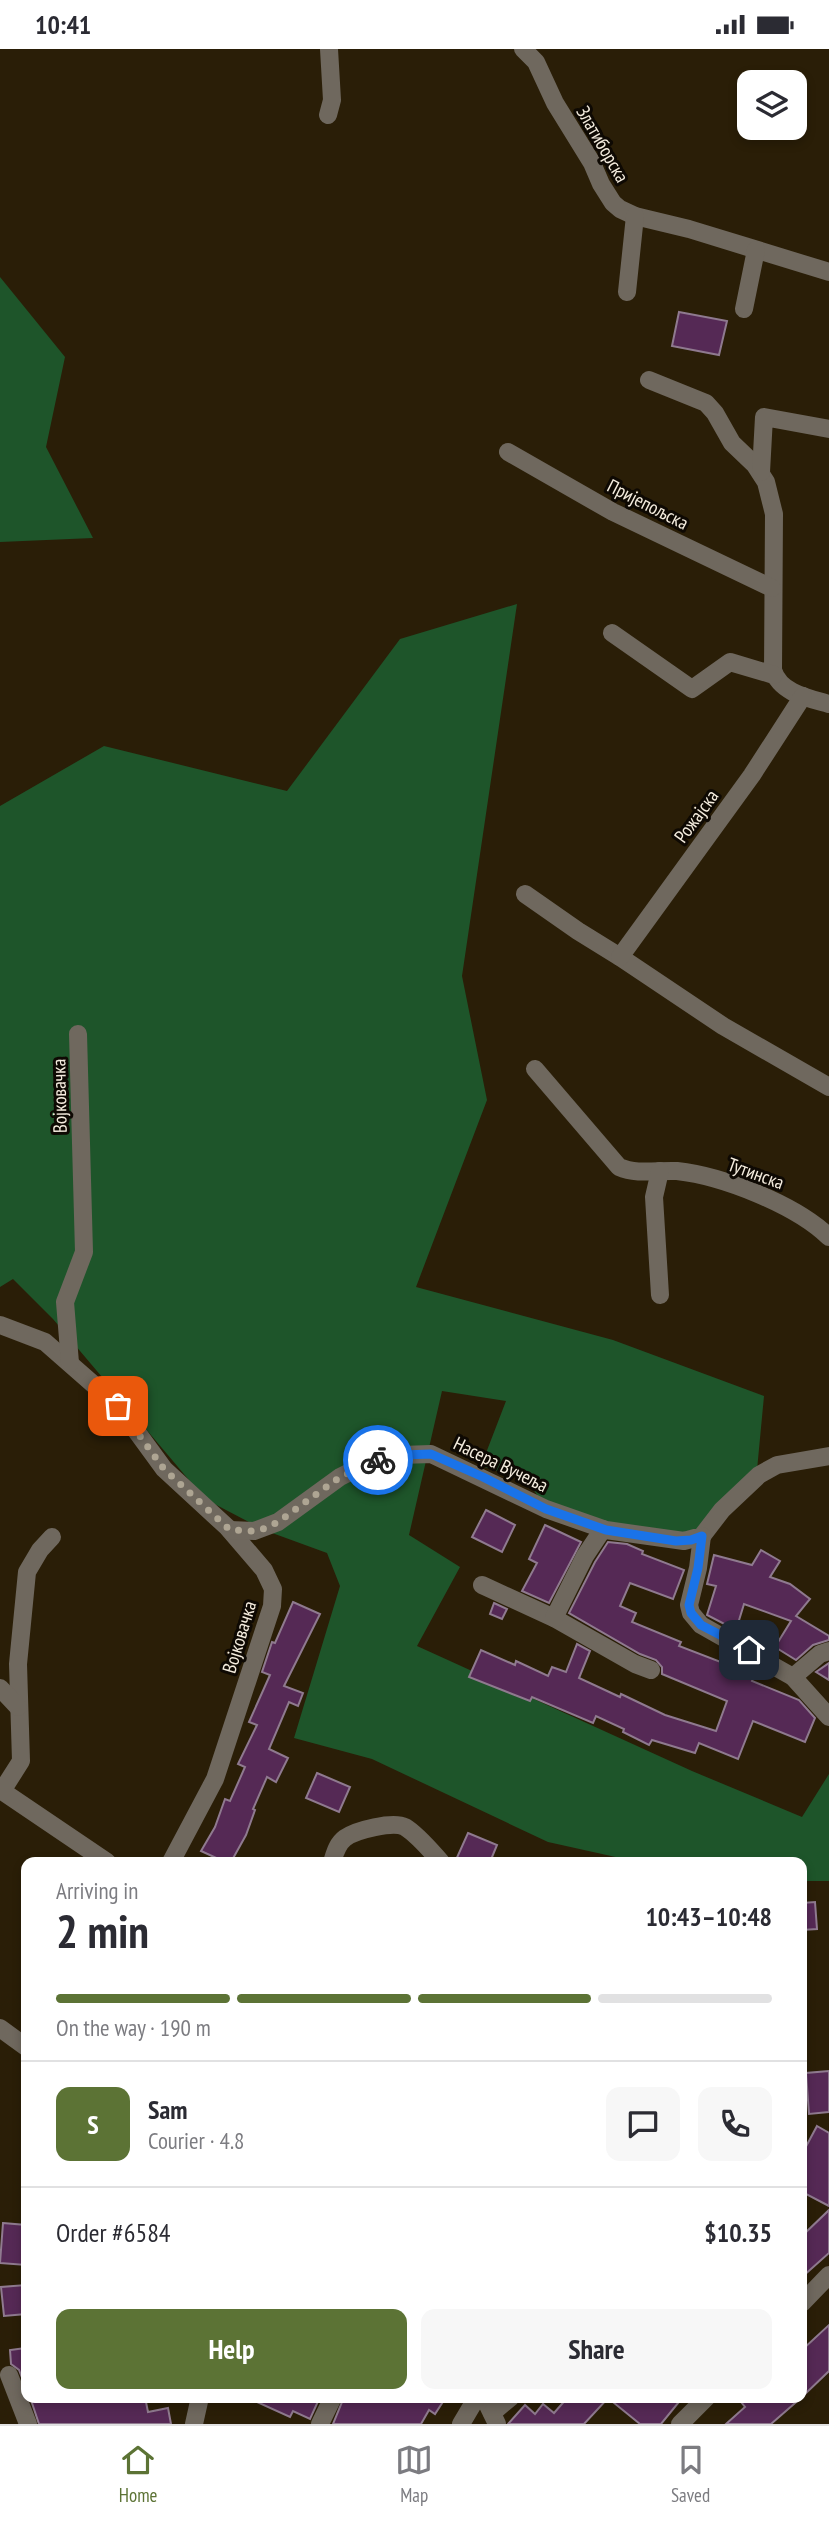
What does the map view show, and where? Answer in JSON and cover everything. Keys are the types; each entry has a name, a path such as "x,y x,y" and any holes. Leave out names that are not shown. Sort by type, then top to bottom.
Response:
{"street":[{"path":"328,115 332,100 329,49"},
{"name":"Златиборска","path":"523,49 539,68 555,103 584,149 607,195 620,209 635,216 690,229 829,272"},
{"path":"627,292 635,216"},
{"path":"744,309 756,250"},
{"path":"649,380 706,403 732,443 761,472"},
{"path":"774,675 774,514 761,472 764,417 829,429"},
{"name":"Пријепољска","path":"508,452 612,512 772,588"},
{"path":"612,633 692,689 730,662 774,675 785,688 829,704"},
{"name":"Рожајска","path":"620,957 752,775 803,696"},
{"path":"525,894 723,1026 829,1087"},
{"name":"Војковачка","path":"69,1363 65,1303 84,1252 78,1034"},
{"name":"Тутинска","path":"535,1069 619,1167 632,1172 680,1172 762,1196 801,1214 829,1237"},
{"path":"660,1171 654,1197 660,1296"},
{"name":"Војковачка","path":"0,1325 45,1342 118,1406 164,1469 230,1530 264,1570 273,1589 272,1606 215,1779 174,1857"},
{"name":"Насера Вучеља","path":"230,1530 254,1531 266,1528 340,1477 366,1464 383,1458 417,1453 431,1454 546,1509 603,1529 676,1541 702,1536"},
{"path":"828,1456 777,1465 759,1475 722,1510 702,1536 689,1605 691,1613 701,1625 793,1677 829,1717"},
{"path":"554,1618 585,1556 603,1529"},
{"path":"52,1537 40,1550 27,1572 21,1621 18,1707 21,1721 21,1761 1,1792 99,1857"},
{"path":"482,1585 554,1618 635,1664 652,1670"},
{"path":"793,1677 820,1654 829,1651"},
{"path":"0,1688 18,1707"},
{"path":"334,1857 346,1836 395,1825 412,1833 436,1857"},
{"path":"0,2028 21,2043"},
{"path":"807,2298 829,2275"},
{"path":"9,2375 28,2424"},
{"path":"194,2424 195,2403"},
{"path":"320,2424 330,2403"},
{"path":"461,2424 473,2403"},
{"path":"680,2424 701,2403"}],"green space":[{"path":"0,277 65,357 46,447 93,538 0,542"},
{"path":"517,604 462,976 487,1100 416,1287 613,1340 764,1396 757,1470 696,1534 605,1525 544,1504 526,1480 481,1466 506,1401 442,1391 409,1535 460,1567 417,1646 692,1771 802,1817 829,1774 829,1881 807,1881 807,1857 616,1857 548,1842 372,1759 294,1738 340,1586 327,1553 264,1530 205,1499 53,1319 13,1279 0,1287 0,806 104,746 287,791 400,639"}],"building":[{"path":"679,312 727,321 719,355 672,346"},
{"path":"486,1510 515,1525 502,1552 472,1537"},
{"path":"545,1525 581,1542 549,1603 522,1591 537,1563 529,1559"},
{"path":"608,1542 627,1544 643,1551 642,1554 684,1570 673,1599 630,1583 620,1606 636,1613 632,1622 681,1642 679,1646 726,1664 725,1666 753,1678 752,1681 799,1700 815,1718 805,1742 753,1721 738,1759 699,1743 695,1753 652,1740 649,1745 596,1716 593,1723 532,1697 530,1701 469,1677 481,1650 515,1665 516,1661 548,1676 552,1667 566,1672 577,1644 590,1651 579,1678 665,1715 716,1731 727,1701 662,1674 662,1667 656,1660 640,1654 569,1613"},
{"path":"761,1550 780,1561 770,1577 790,1584 810,1599 796,1616 829,1636 829,1640 813,1645 796,1660 775,1647 791,1621 744,1604 736,1630 707,1615 716,1586 707,1584 714,1555 752,1565"},
{"path":"293,1602 320,1614 284,1686 303,1693 298,1706 289,1702 269,1749 288,1758 276,1782 267,1777 253,1809 255,1810 246,1835 234,1857 214,1857 201,1851 215,1827 225,1799 230,1801 245,1767 238,1764 257,1725 249,1722 270,1675 262,1672 272,1642 275,1643"},
{"path":"494,1603 507,1609 502,1619 490,1614"},
{"path":"829,1663 829,1680 816,1672"},
{"path":"317,1773 350,1787 339,1812 306,1798"},
{"path":"468,1833 497,1845 492,1857 457,1857"},
{"path":"815,1902 817,1929 807,1930 807,1903"},
{"path":"829,2071 829,2112 809,2114 807,2073"},
{"path":"817,2126 829,2133 829,2206 807,2195 807,2145"},
{"path":"829,2210 829,2253 807,2273 807,2231"},
{"path":"3,2223 21,2225 21,2265 0,2263"},
{"path":"21,2285 21,2314 4,2316 1,2287"},
{"path":"829,2325 829,2371 807,2392 807,2345"},
{"path":"21,2349 21,2375 11,2364 10,2350"},
{"path":"32,2403 146,2403 148,2412 168,2408 171,2424 39,2424"},
{"path":"259,2403 317,2403 310,2419 293,2411 290,2417"},
{"path":"342,2403 442,2403 435,2414 429,2410 421,2424 333,2424"},
{"path":"563,2403 603,2403 584,2424 508,2424 525,2405 535,2414 543,2404 554,2413"},
{"path":"614,2403 678,2403 661,2424 640,2424"},
{"path":"742,2403 795,2403 771,2424 726,2424 745,2407"}],"way so far":[{"path":"118,1406 164,1469 230,1530 254,1531 266,1528 340,1477 378,1460"}],"route":[{"path":"378,1460 417,1453 431,1454 546,1509 606,1530 676,1541 702,1536 689,1605 691,1613 701,1625 749,1650"}]}
